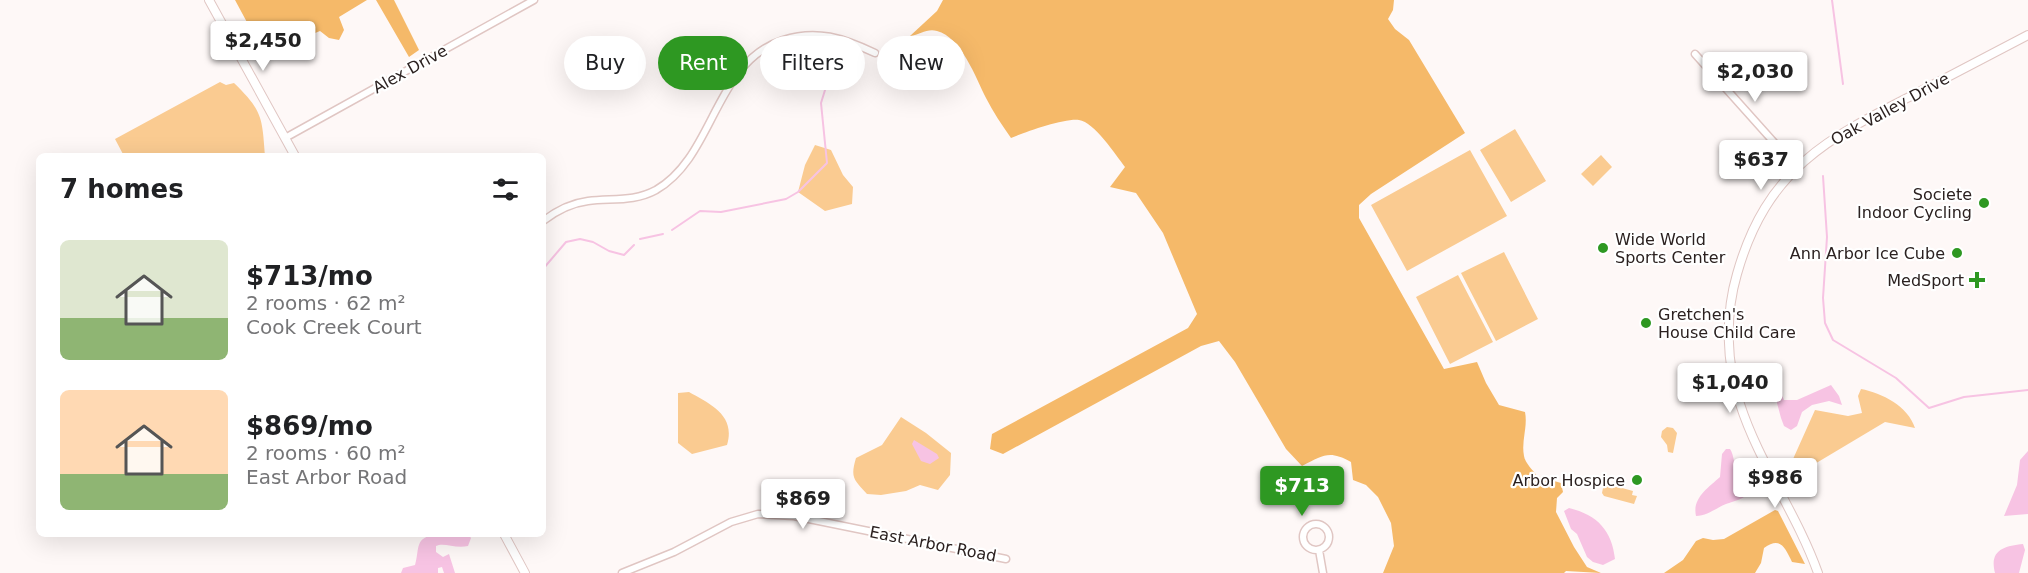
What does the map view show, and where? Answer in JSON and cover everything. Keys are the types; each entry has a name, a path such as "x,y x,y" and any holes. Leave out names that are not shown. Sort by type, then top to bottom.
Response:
{"street":[{"path":"208,0 293,153"},
{"name":"Alex Drive","path":"285,138 534,0"},
{"path":"546,219 564,207 588,201 641,196 675,177 694,151 731,84 749,59 774,43 800,34 827,36 850,42 875,53"},
{"name":"Oak Valley Drive","path":"1818,573 1803,536 1752,435 1739,401 1729,356 1733,288 1742,256 1754,227 1772,196 1796,167 1832,138 1873,114 2028,35"},
{"path":"1695,54 1796,167"},
{"name":"East Arbor Road","path":"622,573 674,552 731,522 758,514 794,516 1006,559"},
{"path":"1311,525 1322,525 1329,533 1328,544 1319,550 1309,548 1303,539 1304,533 1311,525"},
{"path":"506,537 525,573"},
{"path":"1319,550 1323,573"}],"shaded area":[{"path":"235,0 367,0 339,17 344,30 339,40 329,38 320,31 264,54"},
{"path":"376,0 394,0 419,50 409,57"},
{"path":"943,0 1394,0 1393,10 1388,19 1395,29 1409,40 1465,133 1371,194 1359,205 1359,218 1444,369 1477,362 1499,405 1525,412 1523,450 1526,461 1537,476 1561,483 1563,492 1557,498 1556,512 1587,567 1601,573 1566,571 1564,573 1383,573 1394,546 1391,523 1378,497 1366,485 1353,480 1351,462 1343,458 1326,455 1302,466 1286,449 1235,362 1219,341 1201,346 1003,454 990,449 992,434 1188,328 1197,314 1163,233 1136,193 1110,187 1125,167 1098,133 1085,122 1073,120 1045,126 1011,138 989,103 965,56 965,36 947,36 933,30 910,36 937,11"},
{"path":"220,82 226,85 234,83 256,108 262,124 265,153 122,153 115,139"},
{"path":"1515,129 1546,181 1511,202 1480,150"},
{"path":"815,145 831,150 843,175 853,187 852,204 825,211 798,192 805,165"},
{"path":"1470,150 1507,216 1407,271 1371,205"},
{"path":"1601,155 1612,167 1593,186 1581,174"},
{"path":"1504,252 1538,319 1496,341 1461,273"},
{"path":"1458,275 1493,342 1450,364 1416,297"},
{"path":"1769,373 1774,376 1784,400 1797,400 1831,385 1842,405 1829,401 1812,405 1802,412 1797,426 1791,430 1784,426"},
{"path":"1861,389 1885,397 1900,407 1912,420 1915,428 1885,422 1818,462 1793,474 1789,468 1815,410 1848,416 1862,413 1858,396"},
{"path":"689,392 713,406 724,418 729,435 727,445 692,454 678,443 678,393"},
{"path":"901,417 951,453 950,475 938,490 920,485 906,491 881,495 867,494 854,478 856,458 882,445"},
{"path":"1667,427 1673,428 1677,433 1673,453 1668,452 1667,445 1661,437 1662,431"},
{"path":"914,440 937,454 939,458 930,464 921,461 912,444"},
{"path":"1726,449 1730,449 1736,468 1748,487 1748,492 1743,497 1696,516 1696,504 1699,499 1706,489 1720,477 1722,454"},
{"path":"2028,451 2028,514 2004,516 2017,485 2020,460"},
{"path":"1604,483 1633,491 1632,495 1637,496 1634,504 1604,496 1602,493"},
{"path":"1569,508 1588,515 1602,526 1611,540 1615,559 1603,565 1587,557 1564,511"},
{"path":"1775,510 1778,511 1805,564 1792,562 1784,548 1774,543 1764,548 1761,563 1755,573 1664,573 1683,560 1696,541 1703,538 1724,539"},
{"path":"424,538 471,538 468,546 436,546 436,552 443,557 449,554 455,573 444,573 442,567 438,568 438,573 401,573 403,568 415,565 419,545"},
{"path":"2023,544 2025,550 2019,573 1995,573 1996,554 2004,548"}],"waterway":[{"path":"1832,0 1843,84"},
{"path":"672,230 700,211 721,212 786,199 798,192 827,163 821,103 825,90"},
{"path":"1823,176 1827,237 1823,298 1825,323 1833,340 1896,378 1929,408 1964,397 2028,390"},
{"path":"640,239 663,234"},
{"path":"546,265 566,242 580,239 624,255 634,245"}],"place":[{"name":"Societe Indoor Cycling","path":"1984,203"},
{"name":"Wide World Sports Center","path":"1603,248"},
{"name":"Ann Arbor Ice Cube","path":"1957,253"},
{"name":"MedSport","path":"1977,280"},
{"name":"Gretchen's House Child Care","path":"1646,323"},
{"name":"Arbor Hospice","path":"1637,480"}]}
